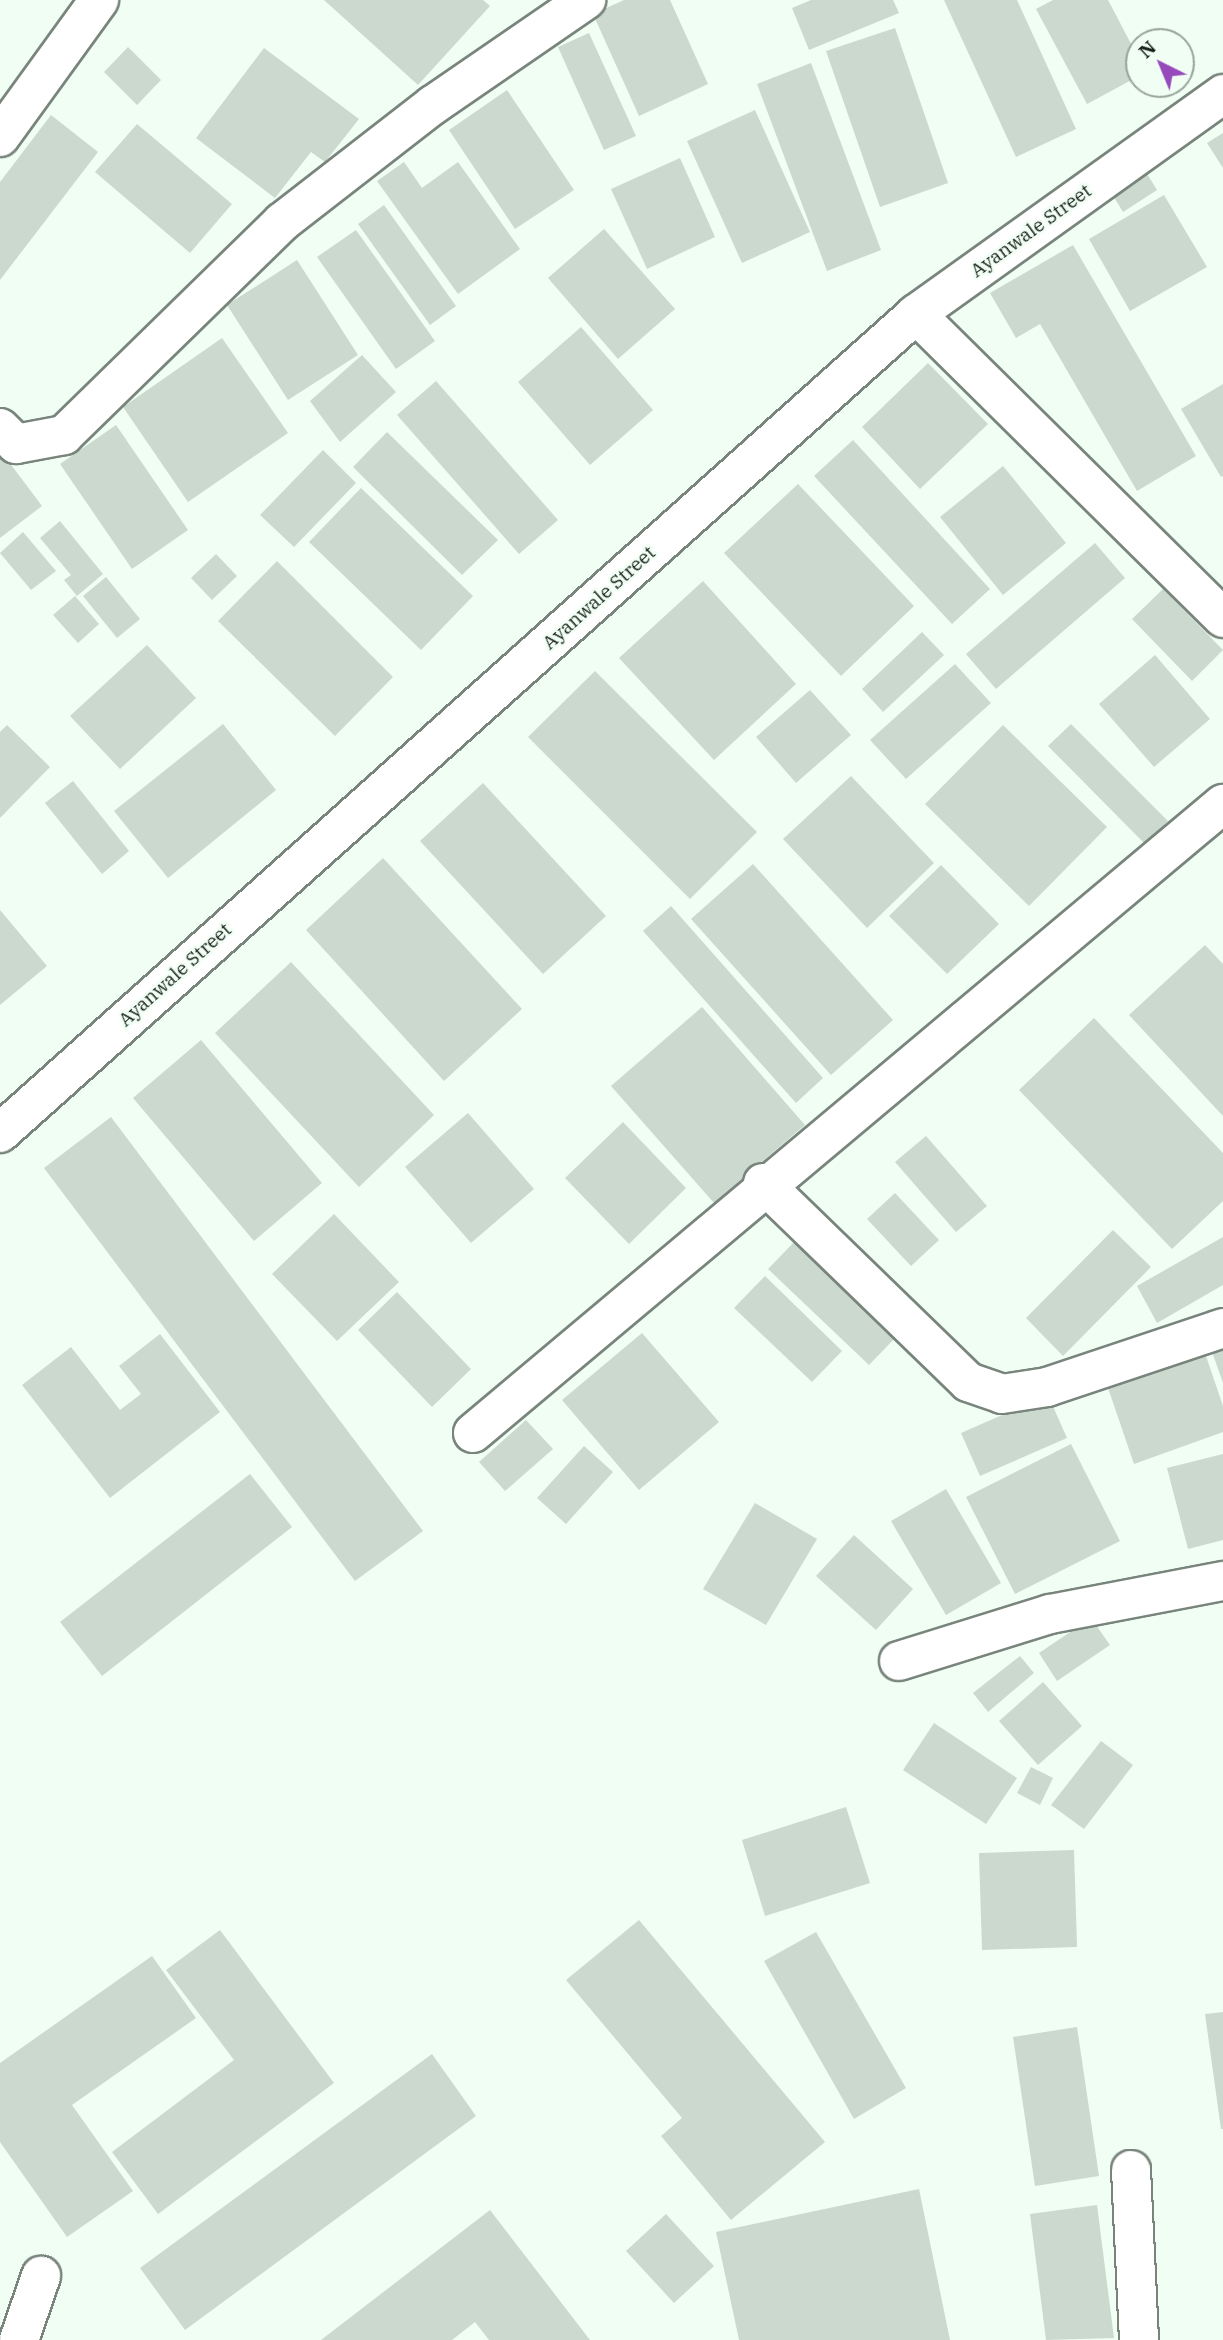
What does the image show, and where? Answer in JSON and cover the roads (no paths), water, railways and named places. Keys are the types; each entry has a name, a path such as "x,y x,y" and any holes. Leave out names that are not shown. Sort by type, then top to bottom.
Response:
{"street":[{"path":"0,137 99,0"},
{"path":"0,428 16,444 64,435 282,222 495,59 586,0"},
{"name":"Ayanwale Street","path":"0,1133 916,314 1223,94"},
{"path":"916,314 1223,618"},
{"path":"473,1433 763,1184 1223,804"},
{"path":"763,1184 968,1382 1002,1394 1047,1387 1223,1328"},
{"path":"899,1661 1051,1614 1223,1581"},
{"path":"1131,2170 1139,2340"},
{"path":"19,2340 41,2276"}]}
